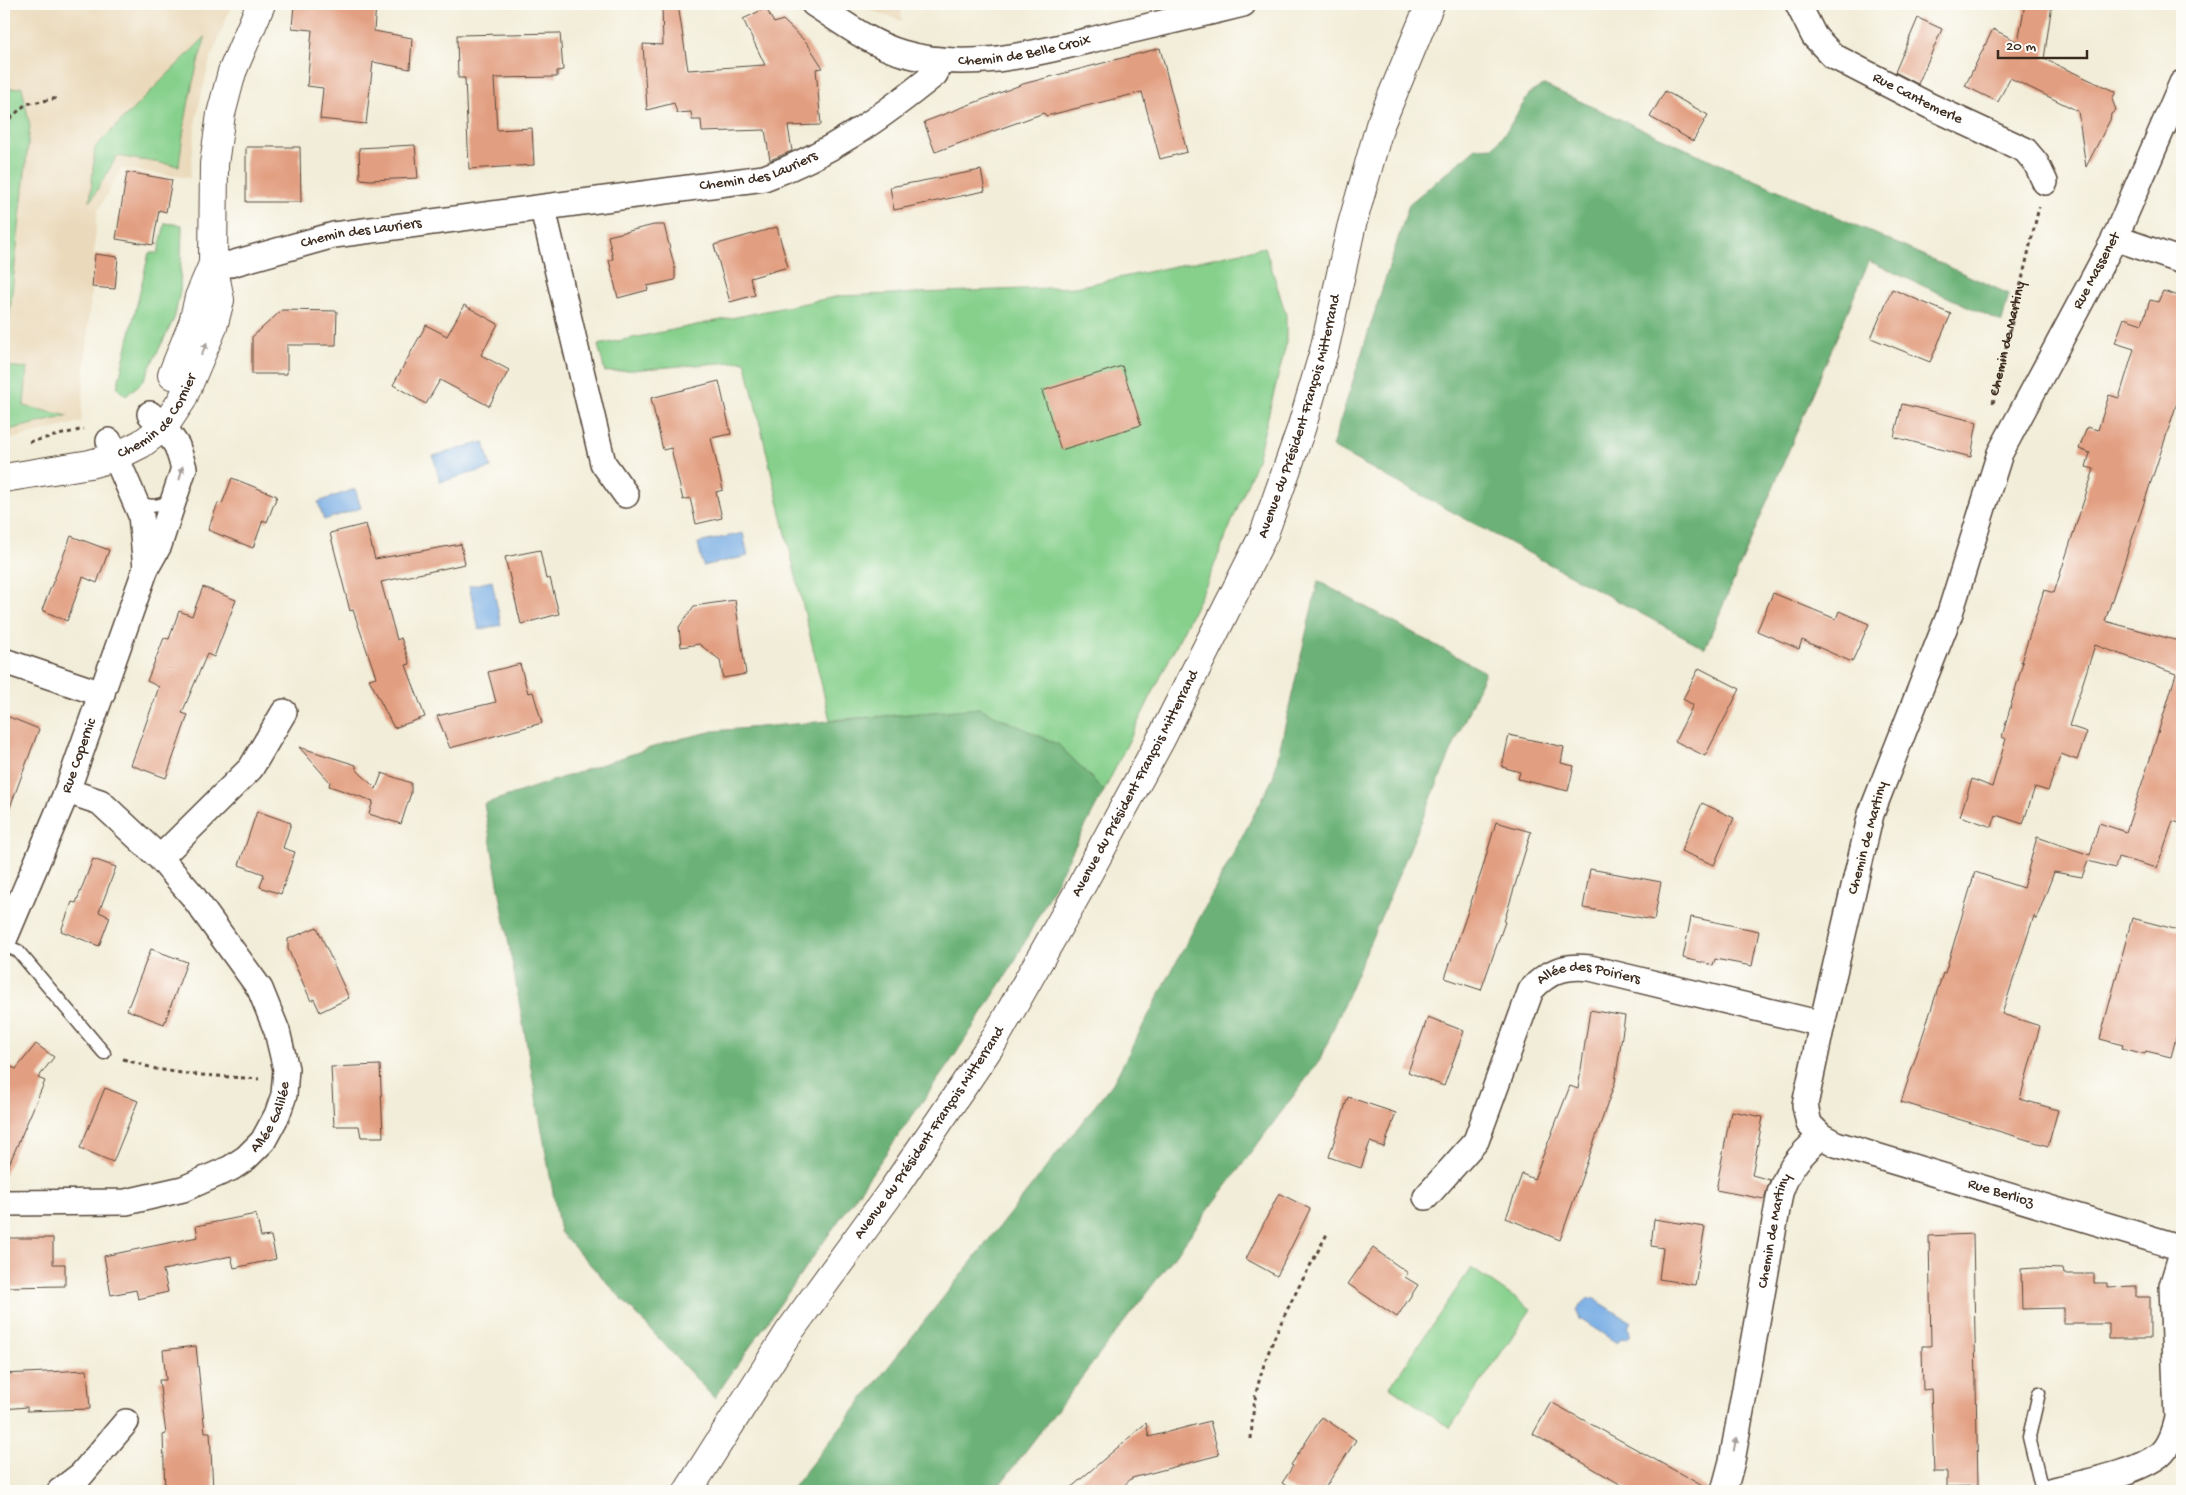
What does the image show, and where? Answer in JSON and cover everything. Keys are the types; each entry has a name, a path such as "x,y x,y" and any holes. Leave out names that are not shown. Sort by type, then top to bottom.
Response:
{"street":[{"name":"Chemin de Cornier","path":"4,478 90,464 112,449 132,428 157,421 165,392 194,324 199,297 213,264 214,164 220,114 232,72 260,4"},
{"name":"Chemin de Belle Croix","path":"814,4 870,41 902,53 937,60 983,60 1029,55 1243,4"},
{"name":"Avenue du Président François Mitterrand","path":"688,1491 789,1332 894,1188 993,1042 1078,892 1161,739 1264,534 1301,429 1324,351 1351,228 1380,125 1430,4"},
{"name":"Rue Cantemerle","path":"1798,4 1814,36 1833,56 1930,106 2025,150 2036,163 2044,182"},
{"name":"Chemin des Lauriers","path":"213,264 231,264 334,235 542,209 764,178 793,168 846,140 893,108 935,74 937,60"},
{"name":"Rue Massenet","path":"2000,453 2115,238 2182,83"},
{"path":"542,209 603,463 626,495"},
{"path":"2115,238 2182,261"},
{"name":"Rue Copernic","path":"4,940 67,791 146,568 159,545 184,468 177,446 157,421"},
{"name":"Chemin de Cornier","path":"4,461 86,447 112,449"},
{"name":"Rue Copernic","path":"112,449 136,501 143,525 146,568"},
{"name":"Chemin de Martiny","path":"1724,1491 1732,1461 1780,1193 1787,1174 1800,1156 1821,1136 1809,1124 1805,1105 1871,814 1949,616 2000,453"},
{"path":"4,660 102,694"},
{"path":"160,858 251,768 284,712"},
{"name":"Allée Galilée","path":"4,1203 126,1202 183,1189 223,1172 246,1158 263,1141 277,1115 284,1096 286,1069 277,1031 260,989 192,895 160,858 100,802 67,791"},
{"name":"Allée des Poiriers","path":"1426,1197 1476,1141 1531,990 1543,976 1574,966 1590,968 1822,1024"},
{"name":"Rue Berlioz","path":"1821,1136 1836,1144 2182,1248"},
{"path":"2050,1491 2139,1467 2160,1454 2172,1437 2176,1418 2172,1286 2182,1253"},
{"path":"60,1491 81,1475 126,1422"}],"lane":[{"path":"136,501 146,506 155,506 164,505 173,499"},
{"path":"4,945 18,951 104,1052"},
{"path":"2038,1393 2029,1437 2042,1491"}],"path":[{"path":"4,124 26,104 59,98"},
{"name":"Chemin de Martiny","path":"1992,407 2044,182"},
{"path":"104,1052 156,1069 188,1074 285,1081"},
{"path":"1250,1440 1255,1395 1267,1359 1286,1313 1327,1234"}],"shaded area":[{"path":"4,4 232,4 209,63 196,119 190,178 121,169 97,213 81,422 4,441"},
{"path":"857,4 901,4 902,21 873,11"}],"green space":[{"path":"206,36 189,100 179,166 117,156 90,202 95,147"},
{"path":"4,69 9,89 22,87 30,126 4,366"},
{"path":"1544,85 2009,294 2002,322 1869,261 1705,648 1332,447 1409,204 1476,148 1494,147 1530,93"},
{"path":"165,223 182,225 180,292 174,319 143,381 126,396 117,388 149,253 158,253"},
{"path":"1265,247 1286,315 1286,345 1257,460 1207,583 1104,791 1059,745 979,709 830,720 745,361 605,372 598,345 840,296 1076,287"},
{"path":"4,366 27,368 24,406 68,416 4,431"},
{"path":"1318,581 1485,672 1320,1060 1167,1266 995,1491 790,1491 1113,1083 1273,778"},
{"path":"979,708 1059,745 1104,791 1011,968 955,1055 714,1398 560,1232 484,804 671,741 714,731"},
{"path":"1471,1268 1531,1309 1450,1428 1390,1387"}],"water":[{"path":"484,442 491,468 440,482 433,456"},
{"path":"355,489 361,508 324,520 318,502"},
{"path":"743,533 748,556 703,566 698,543"},
{"path":"492,581 501,625 479,630 469,586"},
{"path":"1593,1298 1631,1322 1627,1327 1630,1331 1630,1336 1626,1339 1621,1338 1617,1343 1580,1319 1577,1312 1580,1306 1585,1300"}],"building":[{"path":"294,4 376,4 374,31 412,38 410,69 373,62 366,124 320,119 323,88 307,86 312,30 292,28"},
{"path":"662,4 678,4 688,70 765,65 743,19 766,8 774,23 783,20 807,43 823,68 816,69 821,125 788,126 792,151 770,160 765,130 702,132 701,120 692,120 691,112 677,113 674,103 647,110 643,44 663,45"},
{"path":"2025,4 2052,4 2044,59 2116,92 2112,99 2116,110 2111,114 2110,120 2086,167 2078,111 2010,78 1998,102 1965,86 1993,29 2018,42"},
{"path":"1918,18 1942,29 1918,84 1895,72"},
{"path":"560,33 563,70 557,71 557,77 494,78 497,130 532,128 534,165 469,169 465,78 458,78 457,35"},
{"path":"1160,48 1187,152 1160,159 1142,92 1046,116 1044,113 935,152 924,122 1023,84"},
{"path":"1665,91 1708,115 1693,141 1650,117"},
{"path":"415,145 418,178 360,179 359,148"},
{"path":"246,147 300,147 301,202 246,202"},
{"path":"981,170 985,191 894,210 890,187"},
{"path":"127,172 172,180 166,212 159,210 153,245 116,239"},
{"path":"654,225 664,225 675,269 675,280 647,286 648,290 618,298 609,260 613,259 608,236"},
{"path":"777,227 788,267 750,278 755,295 730,302 714,245"},
{"path":"95,254 118,257 115,289 92,287"},
{"path":"1892,289 1951,314 1930,362 1871,338"},
{"path":"2163,291 2182,297 2182,388 2105,621 2182,642 2182,824 2173,821 2157,868 2118,857 2115,868 2088,861 2082,877 2054,872 2036,920 2034,916 2002,1014 2040,1026 2020,1099 2058,1110 2048,1146 1901,1102 1943,973 1945,973 1975,872 2023,888 2037,837 2090,855 2099,823 2126,832 2150,759 2176,674 2095,645 2069,726 2087,732 2077,760 2061,754 2048,791 2035,787 2023,824 1996,815 1992,827 1960,816 1972,779 1992,787 2006,739 2002,737 2023,662 2021,662 2044,590 2054,593 2094,469 2086,467 2090,453 2079,449 2087,427 2098,430 2109,395 2119,398 2134,349 2115,343 2124,318 2142,324 2150,300 2158,302"},
{"path":"464,305 498,324 481,355 509,370 489,406 440,380 426,404 393,385 426,325 447,336"},
{"path":"282,310 337,311 336,345 287,345 287,374 252,374 252,337"},
{"path":"1122,366 1141,425 1061,450 1042,391"},
{"path":"719,381 731,434 711,438 723,490 716,492 722,518 696,524 690,498 683,500 671,448 663,450 651,398"},
{"path":"1902,404 1977,422 1971,457 1894,437"},
{"path":"232,478 277,496 267,522 263,520 253,548 208,530 218,503 222,504"},
{"path":"366,524 375,559 461,544 465,564 381,582 397,640 401,638 410,664 406,665 425,717 394,728 369,679 376,677 353,610 350,611 330,533"},
{"path":"71,536 109,550 97,583 83,577 67,621 42,610"},
{"path":"540,550 546,579 550,578 559,614 521,624 505,557"},
{"path":"203,587 236,600 214,657 207,654 182,713 188,715 166,778 131,765 159,687 147,681 164,638 169,639 179,611 192,616"},
{"path":"1773,593 1836,619 1839,611 1869,624 1852,662 1802,640 1799,649 1757,631"},
{"path":"735,600 746,674 723,678 720,660 699,644 681,647 679,627 694,606"},
{"path":"520,664 528,693 533,692 542,723 450,748 437,716 496,702 488,672"},
{"path":"1699,668 1740,689 1705,756 1675,741 1693,705 1683,699"},
{"path":"4,715 39,729 6,818 4,817"},
{"path":"1509,735 1564,747 1561,763 1574,766 1568,791 1518,779 1520,772 1502,767"},
{"path":"299,747 356,765 356,769 376,789 382,773 411,783 411,793 401,824 369,814 373,801 329,786 330,782"},
{"path":"1702,803 1734,818 1714,865 1681,851"},
{"path":"257,811 291,823 283,848 295,852 281,894 260,887 264,874 239,865"},
{"path":"1496,822 1531,832 1505,922 1481,990 1445,978 1482,870"},
{"path":"93,859 116,867 99,912 110,917 99,946 61,931 72,902 76,903"},
{"path":"1590,869 1661,882 1654,920 1583,908"},
{"path":"1691,917 1759,931 1752,966 1715,959 1713,965 1683,958"},
{"path":"2132,918 2182,931 2182,1015 2171,1057 2146,1051 2145,1054 2122,1048 2123,1045 2100,1039"},
{"path":"317,927 349,998 320,1012 314,999 311,1001 288,949 288,939"},
{"path":"151,949 187,962 164,1024 127,1010"},
{"path":"1590,1010 1625,1016 1615,1082 1560,1240 1506,1218 1522,1174 1534,1179 1570,1086 1578,1089"},
{"path":"1428,1017 1464,1031 1444,1086 1408,1072"},
{"path":"36,1044 54,1057 38,1078 45,1081 4,1176 4,1064 16,1069"},
{"path":"380,1065 383,1137 361,1137 359,1126 334,1126 331,1067"},
{"path":"105,1088 138,1101 113,1162 80,1148"},
{"path":"1348,1097 1396,1113 1384,1147 1370,1142 1361,1168 1329,1157"},
{"path":"1731,1111 1763,1117 1752,1175 1770,1180 1764,1199 1716,1190"},
{"path":"1279,1193 1310,1209 1277,1276 1246,1259"},
{"path":"256,1214 261,1237 271,1236 276,1259 234,1268 231,1256 163,1270 168,1292 138,1299 136,1290 111,1295 104,1256 198,1237 196,1226"},
{"path":"1654,1219 1705,1227 1695,1285 1659,1279 1663,1248 1651,1246"},
{"path":"1973,1234 1978,1486 1947,1487 1947,1472 1934,1472 1931,1389 1923,1390 1922,1346 1931,1346 1929,1236"},
{"path":"4,1238 53,1238 53,1264 65,1264 65,1286 4,1287"},
{"path":"1373,1248 1408,1273 1405,1277 1418,1285 1397,1317 1348,1284"},
{"path":"2021,1269 2063,1269 2064,1274 2094,1274 2094,1283 2107,1283 2107,1287 2136,1286 2136,1297 2150,1297 2150,1339 2109,1339 2109,1324 2064,1324 2064,1308 2022,1309"},
{"path":"196,1346 205,1432 210,1432 213,1490 165,1491 163,1435 166,1434 159,1380 166,1380 163,1350"},
{"path":"87,1370 90,1409 27,1411 27,1407 4,1409 4,1374"},
{"path":"1551,1402 1710,1491 1632,1491 1533,1434"},
{"path":"1322,1417 1356,1440 1323,1491 1294,1491 1282,1483 1293,1466 1291,1465"},
{"path":"1210,1421 1219,1455 1132,1478 1118,1491 1067,1491 1146,1423 1149,1437"}]}
